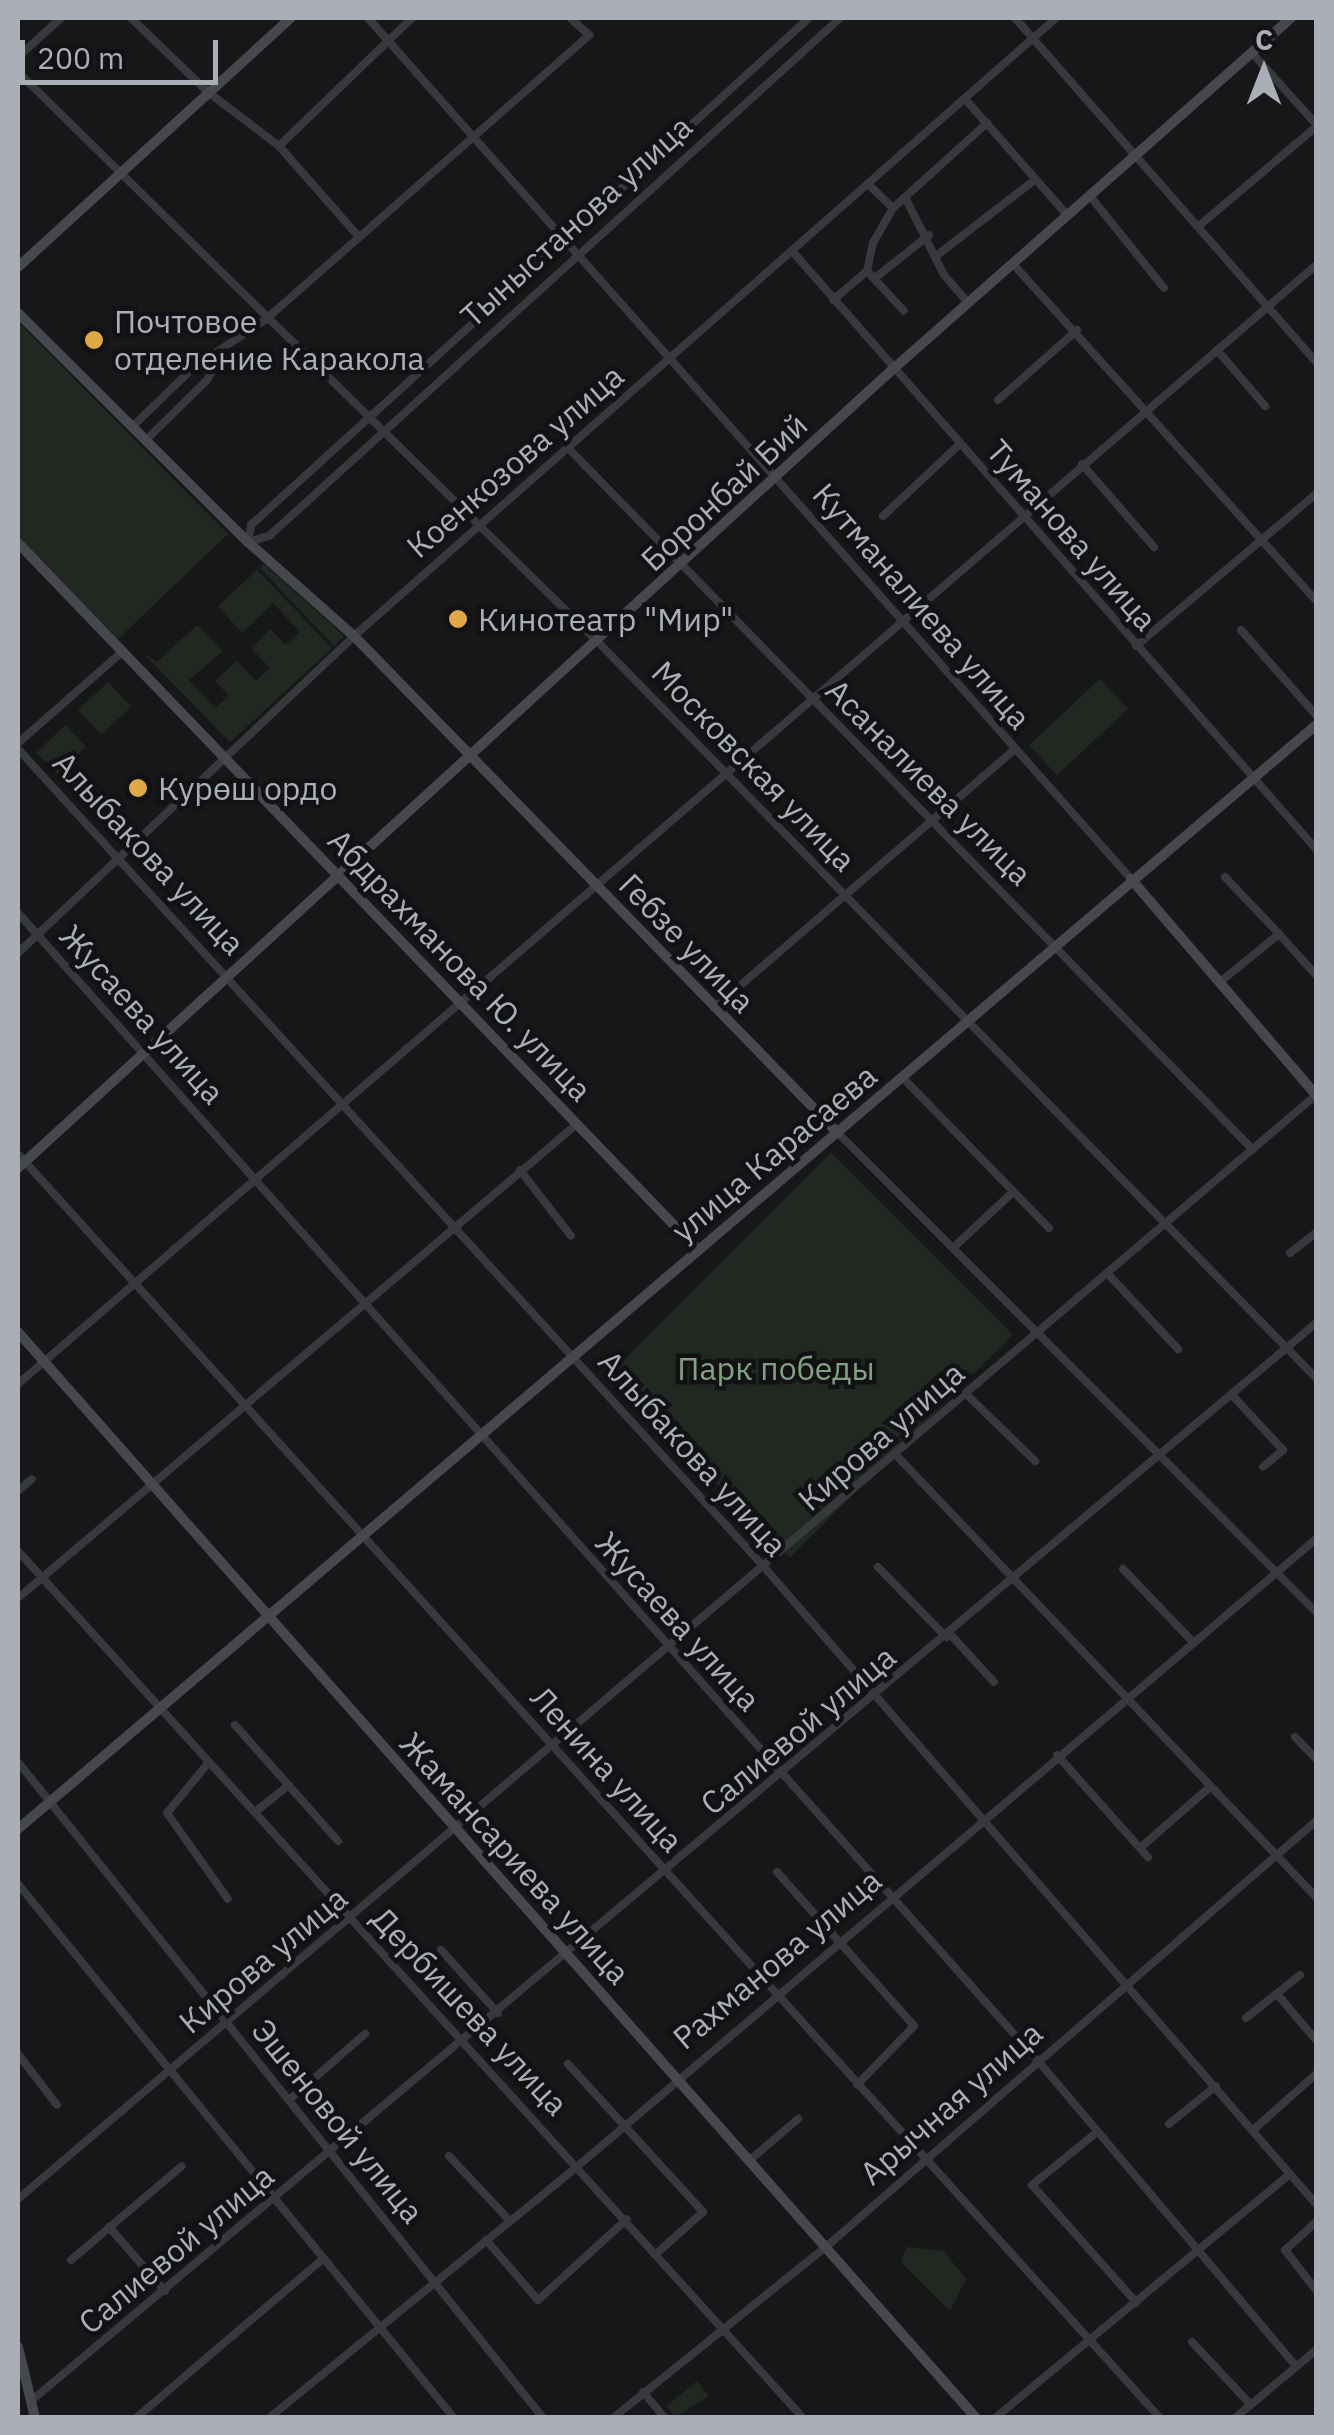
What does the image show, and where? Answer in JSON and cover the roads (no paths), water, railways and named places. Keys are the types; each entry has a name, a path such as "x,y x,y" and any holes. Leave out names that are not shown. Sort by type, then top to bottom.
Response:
{"main road":[{"path":"18,267 291,18"},
{"name":"Боронбай Бий","path":"20,1161 342,876 892,370 1291,18"},
{"name":"Гебзе улица","path":"18,313 248,542 354,636 838,1133"},
{"name":"Абдрахманова Ю. улица","path":"18,543 698,1250"},
{"name":"улица Карасаева","path":"18,1829 157,1705 838,1133 1054,944 1316,724"},
{"name":"Кутманалиева улица","path":"1131,879 1316,1095"},
{"name":"Жамансариева улица","path":"18,1332 264,1618 570,1953 976,2418"},
{"path":"18,2347 35,2418"}],"street":[{"path":"18,57 60,18"},
{"path":"131,18 208,92 279,146 359,237"},
{"name":"Кутманалиева улица","path":"368,18 470,138 778,477 1131,879"},
{"path":"279,146 412,18"},
{"path":"132,427 194,367 224,351 265,320 588,35 570,18"},
{"name":"Тыныстанова улица","path":"809,18 250,525 248,542 270,536 840,18"},
{"path":"1015,18 1139,154 1316,362"},
{"name":"Коенкозова улица","path":"18,953 354,636 1056,18"},
{"path":"1200,225 1316,126 1252,53"},
{"name":"Московская улица","path":"18,72 366,420 597,641 1316,1378"},
{"path":"965,99 1068,216"},
{"path":"904,311 871,274 873,244 892,208 987,124"},
{"path":"936,256 1036,179"},
{"path":"869,185 892,208"},
{"path":"1090,196 1164,288"},
{"path":"905,197 929,235 936,256 968,304"},
{"path":"834,300 929,235"},
{"name":"Туманова улица","path":"794,252 892,370 1316,849"},
{"path":"1012,264 1077,330 1316,600"},
{"path":"18,1384 812,700 1020,515 1316,264"},
{"path":"998,400 1077,330"},
{"path":"1217,350 1265,406"},
{"path":"145,441 208,380 224,351"},
{"path":"883,516 959,445"},
{"name":"Асаналиева улица","path":"569,449 1253,1150"},
{"path":"1082,464 1154,546"},
{"path":"1136,646 1316,494"},
{"path":"1242,630 1316,724"},
{"path":"18,746 124,651"},
{"name":"Алыбакова улица","path":"18,746 766,1568 1316,2204"},
{"path":"713,1008 1014,750"},
{"path":"1226,877 1316,976"},
{"name":"Жусаева улица","path":"18,913 1039,2062 1296,2367"},
{"path":"1220,982 1279,934"},
{"path":"902,1077 1049,1228"},
{"name":"Кирова улица","path":"18,2199 766,1568 1316,1095"},
{"path":"18,1598 365,1299 577,1124"},
{"name":"Гебзе улица","path":"838,1133 1162,1453 1316,1612"},
{"name":"Ленина улица","path":"20,1161 136,1282 1160,2418"},
{"path":"520,1170 571,1236"},
{"path":"954,1247 1012,1192"},
{"path":"1290,1253 1315,1237"},
{"path":"1108,1274 1178,1350"},
{"name":"Салиевой улица","path":"31,2401 783,1776 1316,1323"},
{"path":"1232,1394 1283,1450 1263,1467"},
{"path":"968,1395 1035,1461"},
{"path":"896,1455 1316,1897"},
{"path":"18,1491 32,1479"},
{"name":"Рахманова улица","path":"269,2418 510,2222 890,1895 1316,1539"},
{"name":"Дербишева улица","path":"18,1551 579,2164 803,2418"},
{"path":"878,1567 994,1682"},
{"path":"1123,1569 1193,1642"},
{"path":"234,1725 338,1841"},
{"path":"1296,1737 1316,1759"},
{"path":"1056,1755 1148,1857"},
{"name":"Эшеновой улица","path":"18,1762 543,2418"},
{"path":"209,1762 166,1814 228,1900"},
{"path":"255,1812 289,1786"},
{"path":"1140,1848 1210,1787"},
{"name":"Арычная улица","path":"613,2418 722,2326 827,2246 922,2157 1039,2062 1316,1821"},
{"path":"777,1872 914,2026 857,2085"},
{"path":"18,1884 278,2197 448,2416"},
{"path":"441,1950 498,2013"},
{"path":"1246,2018 1300,1975"},
{"path":"1276,1994 1316,2040"},
{"path":"289,2100 365,2034"},
{"path":"18,2054 57,2105"},
{"path":"568,2064 703,2212 657,2253"},
{"path":"1253,2130 1315,2078"},
{"path":"1170,2124 1216,2086"},
{"path":"751,2159 798,2118"},
{"path":"1097,2132 1032,2185 1136,2302"},
{"path":"449,2156 510,2222"},
{"name":"Салиевой улица","path":"71,2260 182,2166"},
{"path":"995,2418 1290,2174"},
{"path":"486,2240 538,2300 627,2219"},
{"path":"1316,2222 1285,2250 1316,2290"},
{"path":"109,2228 165,2292"},
{"path":"136,2418 324,2259"},
{"path":"1192,2342 1250,2404"},
{"path":"1235,2418 1316,2350"},
{"path":"643,2392 665,2418"}],"place":[{"name":"Почтовое отделение Каракола","path":"94,340"},
{"name":"Кинотеатр \"Мир\"","path":"458,619"},
{"name":"Курөш ордо","path":"138,788"}],"park label":[{"name":"Парк победы","path":"776,1368"}]}
